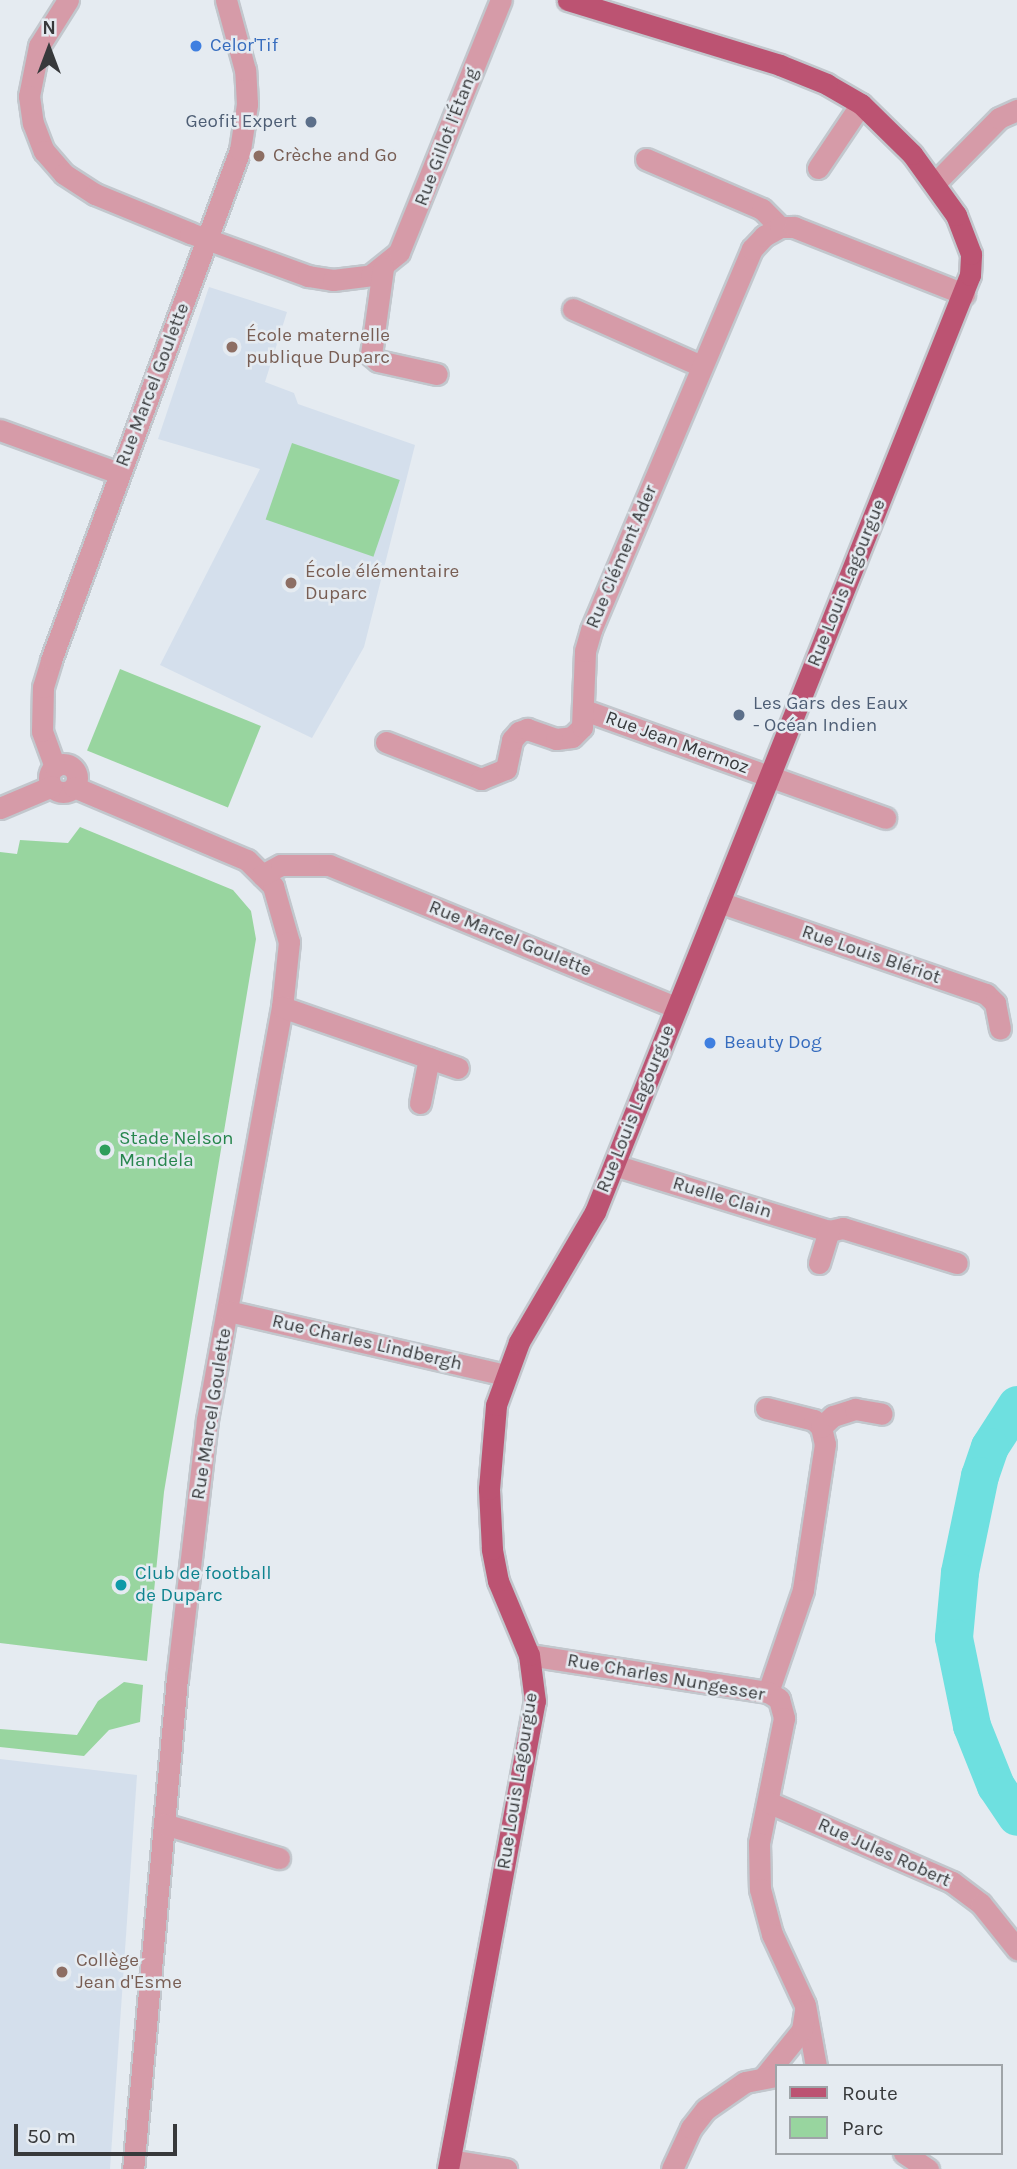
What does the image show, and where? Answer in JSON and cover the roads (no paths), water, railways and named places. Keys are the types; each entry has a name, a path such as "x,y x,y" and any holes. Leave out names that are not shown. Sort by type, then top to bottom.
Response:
{"main road":[{"name":"Rue Louis Lagourgue","path":"449,2164 535,1700 529,1655 498,1581 492,1549 491,1436 505,1375 519,1342 595,1212 970,275 966,234 935,184 861,104 827,84 780,65 568,0"}],"street":[{"path":"68,0 39,46 32,70 33,123 44,150 78,185 208,239 308,276 333,281 370,275 383,268"},
{"name":"Rue Marcel Goulette","path":"133,2169 163,1824 207,1420 282,1007 287,922 273,886 247,860 74,787 75,771 66,765 54,776 42,731 44,687 119,473 240,150 247,104 245,70 226,0"},
{"name":"Rue Gillot l'Étang","path":"437,374 378,361 370,355 383,268 399,252 418,213 501,0"},
{"path":"818,168 861,104"},
{"path":"935,184 999,118 1017,110"},
{"path":"646,159 762,209 780,227 814,233 964,294"},
{"name":"Rue Clément Ader","path":"386,743 471,777 492,777 506,769 512,740 519,732 527,729 556,739 572,737 582,727 584,670 591,630 752,249 780,227"},
{"path":"573,309 701,366"},
{"path":"0,430 119,473"},
{"name":"Rue Jean Mermoz","path":"584,710 885,818"},
{"path":"0,808 54,776"},
{"name":"Rue Marcel Goulette","path":"262,874 281,865 329,866 677,1008"},
{"name":"Rue Louis Blériot","path":"719,902 986,994 995,1003 1000,1029"},
{"path":"282,1007 458,1068"},
{"path":"420,1103 429,1058"},
{"name":"Ruelle Clain","path":"614,1165 829,1231 843,1228 957,1264"},
{"path":"819,1263 829,1231"},
{"name":"Rue Charles Lindbergh","path":"228,1311 505,1375"},
{"path":"766,1408 803,1416 821,1427 825,1444 803,1590 768,1692"},
{"path":"821,1427 843,1411 882,1414"},
{"name":"Rue Charles Nungesser","path":"529,1655 768,1692 779,1699 784,1717 759,1843 760,1889 772,1934 805,2005 816,2064"},
{"name":"Rue Jules Robert","path":"768,1802 952,1882 981,1904 1017,1949"},
{"path":"163,1824 279,1858"},
{"path":"780,2064 802,2030 805,2005"},
{"path":"672,2169 691,2128 706,2109 725,2093 771,2077"},
{"path":"907,2155 928,2169"},
{"path":"449,2164 506,2169"}],"waterway":[{"path":"1017,1405 990,1447 980,1476 960,1573 954,1638 972,1726 996,1786 1017,1817"}],"place":[{"name":"Celor'Tif","path":"196,46"},
{"name":"Geofit Expert","path":"311,122"},
{"name":"Crèche and Go","path":"259,156"},
{"name":"École maternelle publique Duparc","path":"232,347"},
{"name":"École élémentaire Duparc","path":"291,583"},
{"name":"Les Gars des Eaux - Océan Indien","path":"739,715"},
{"name":"Beauty Dog","path":"710,1043"},
{"name":"Stade Nelson Mandela","path":"105,1150"},
{"name":"Club de football de Duparc","path":"121,1585"},
{"name":"Collège Jean d'Esme","path":"62,1972"}]}
